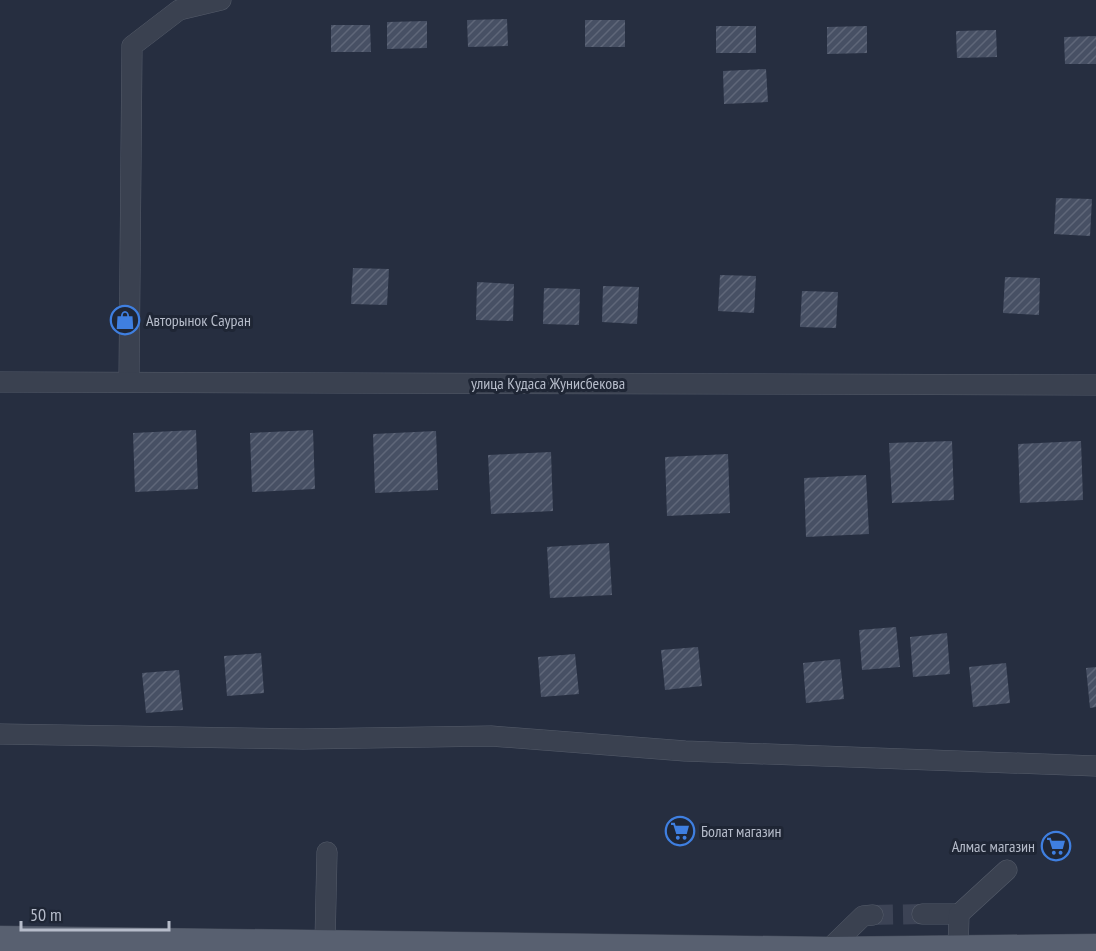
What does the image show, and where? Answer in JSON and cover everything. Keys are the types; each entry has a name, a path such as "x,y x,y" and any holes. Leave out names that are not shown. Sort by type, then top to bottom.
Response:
{"main road":[{"path":"0,939 828,950 1096,947"}],"street":[{"path":"129,381 132,46 179,10 220,0"},
{"name":"улица Кудаса Жунисбекова","path":"0,382 1096,385"},
{"path":"0,734 303,739 491,736 686,752 1096,766"},
{"path":"325,942 327,852"},
{"path":"922,914 959,914 1007,870"},
{"path":"958,950 959,914"},
{"path":"828,950 863,916 873,915"}],"building":[{"path":"507,19 508,46 468,47 467,20"},
{"path":"585,20 625,20 625,47 585,47"},
{"path":"427,21 427,48 387,49 387,22"},
{"path":"331,25 370,25 371,52 331,52"},
{"path":"716,26 756,26 756,53 716,53"},
{"path":"867,26 867,53 827,54 827,27"},
{"path":"996,30 997,57 957,58 956,31"},
{"path":"1096,36 1096,64 1065,64 1064,37"},
{"path":"766,69 768,102 724,104 723,71"},
{"path":"1056,198 1092,199 1090,236 1054,234"},
{"path":"353,268 389,269 387,305 351,304"},
{"path":"720,275 756,276 754,313 718,311"},
{"path":"1005,277 1040,278 1039,315 1003,313"},
{"path":"477,282 514,284 513,321 476,320"},
{"path":"603,286 639,287 637,324 602,322"},
{"path":"544,288 580,289 579,325 543,324"},
{"path":"802,291 838,292 836,328 800,327"},
{"path":"196,430 198,489 135,492 133,433"},
{"path":"313,430 315,489 252,492 250,433"},
{"path":"436,431 438,490 375,493 373,434"},
{"path":"952,441 954,500 892,503 889,443"},
{"path":"1081,441 1083,500 1020,503 1018,444"},
{"path":"551,452 553,511 491,514 488,455"},
{"path":"728,454 730,513 667,516 665,457"},
{"path":"866,475 869,534 806,537 804,478"},
{"path":"609,543 612,595 550,598 547,547"},
{"path":"896,627 900,667 862,670 859,630"},
{"path":"947,633 950,674 913,677 910,637"},
{"path":"698,647 702,686 665,690 661,650"},
{"path":"261,653 264,693 227,696 224,656"},
{"path":"575,654 579,694 541,697 538,657"},
{"path":"840,659 844,699 806,703 803,663"},
{"path":"1006,663 1010,703 973,707 969,667"},
{"path":"1096,667 1096,707 1090,708 1086,668"},
{"path":"179,670 183,710 146,713 142,673"}],"tunnel":[{"path":"873,915 922,914"}],"place":[{"name":"Авторынок Сауран","path":"125,320"},
{"name":"Болат магазин","path":"680,831"},
{"name":"Алмас магазин","path":"1056,846"}]}
